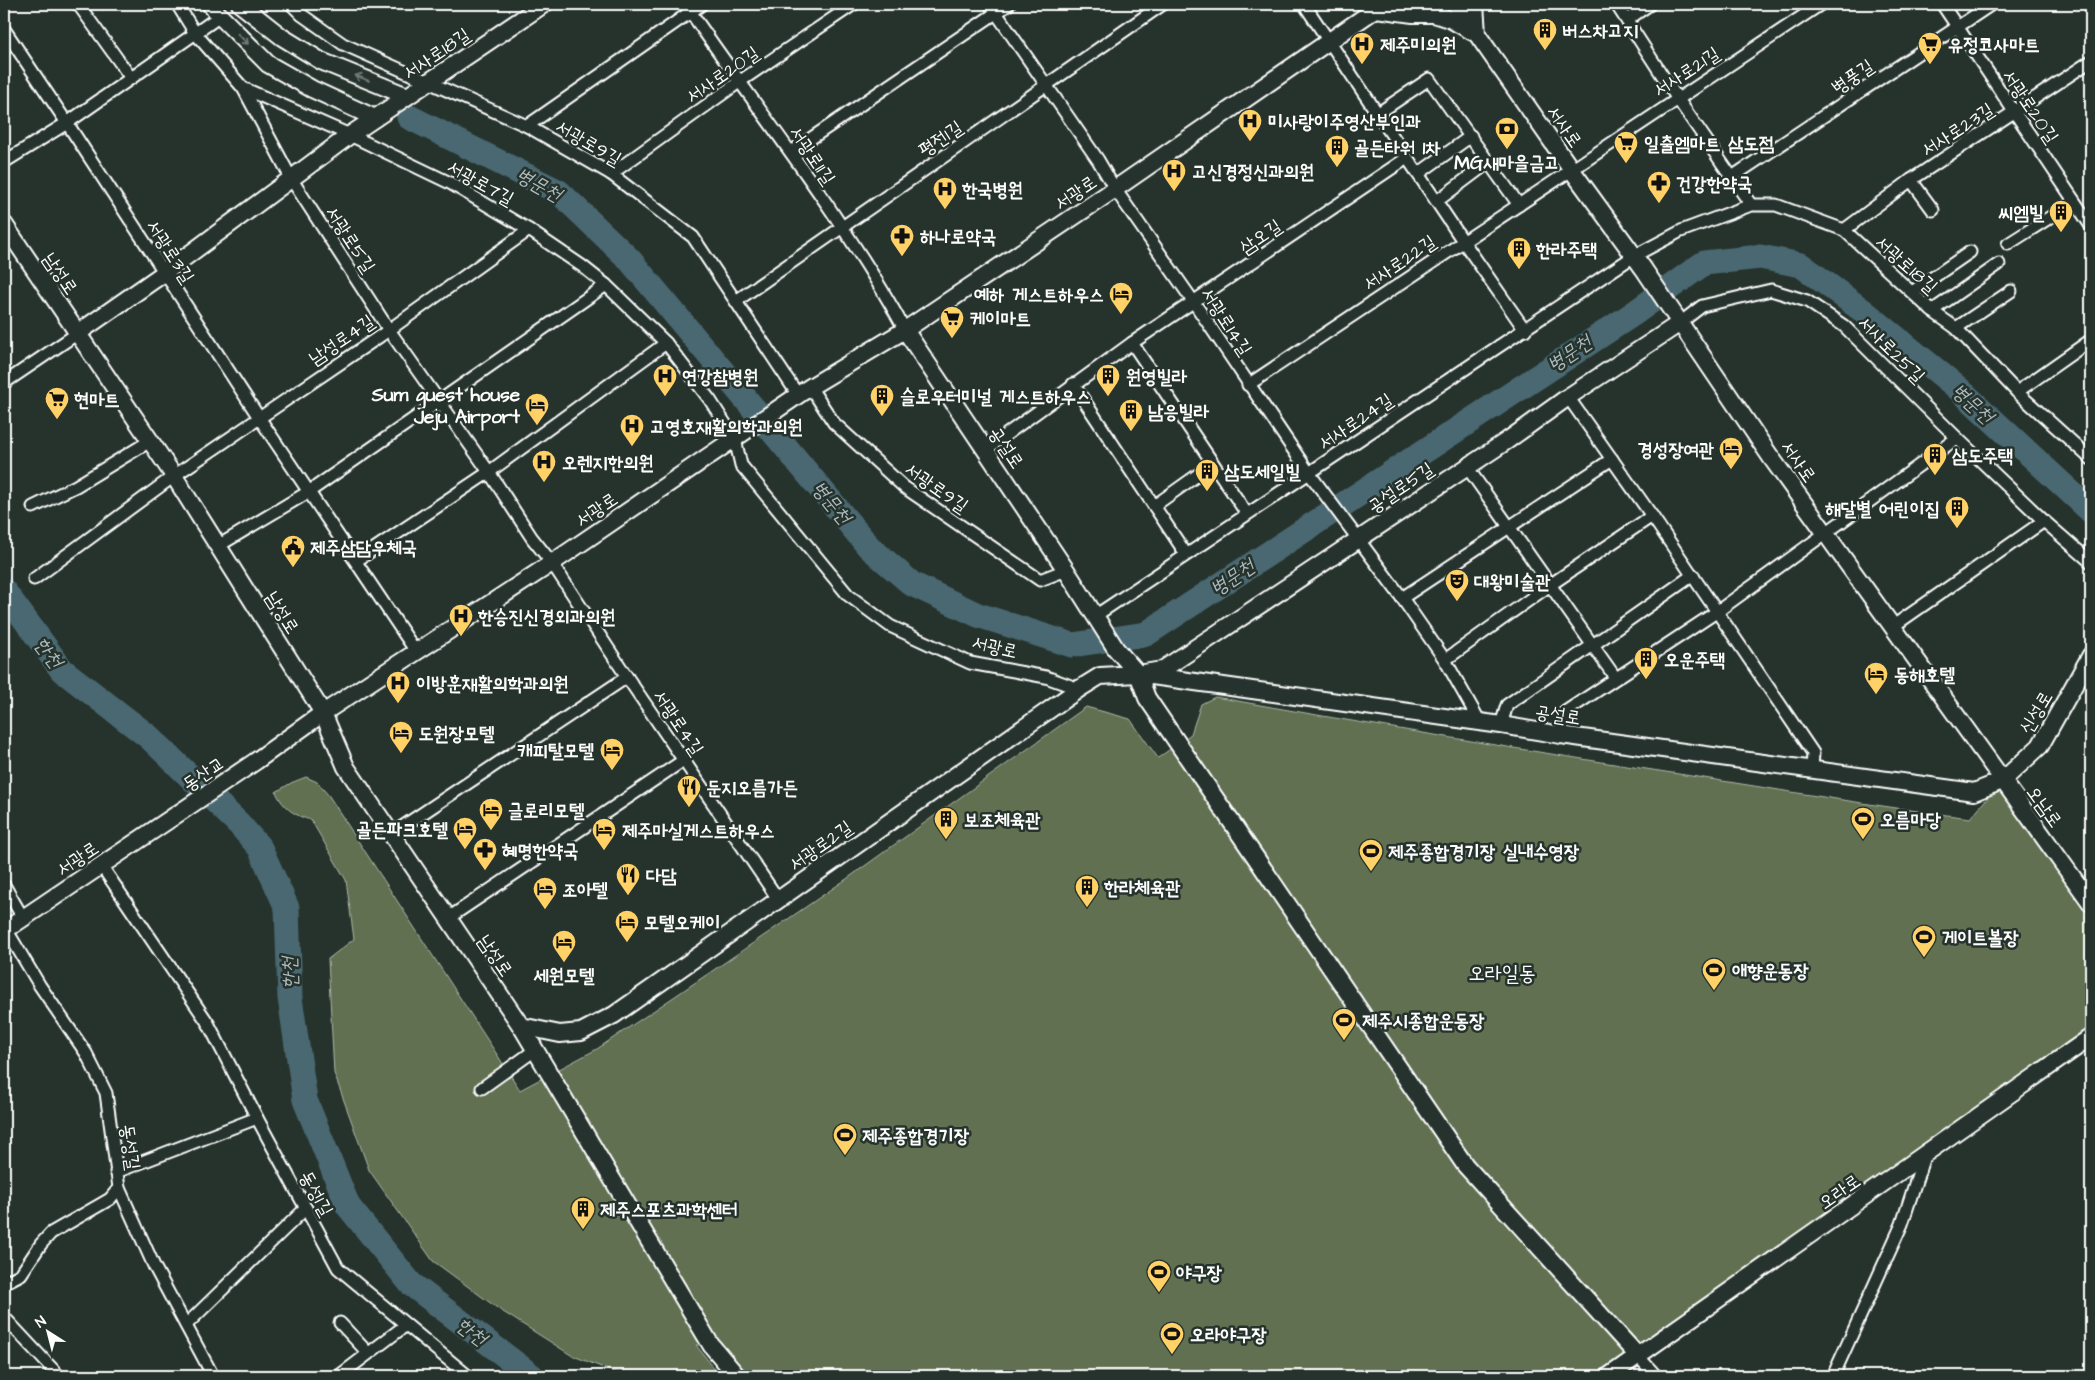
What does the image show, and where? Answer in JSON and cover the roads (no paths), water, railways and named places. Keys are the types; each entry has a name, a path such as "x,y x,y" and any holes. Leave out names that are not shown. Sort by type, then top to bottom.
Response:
{"street":[{"path":"78,4 131,78"},
{"name":"서광로7길","path":"177,4 195,33 243,88 350,135 450,183 528,230 582,266 606,285 666,343 710,400 735,439"},
{"path":"240,4 282,37 321,61 407,96"},
{"name":"서광로9길","path":"291,4 302,15 343,44 527,126 611,174 693,237 736,301 804,391 834,423 904,487 1040,580 1066,570"},
{"name":"서사로18길","path":"350,135 544,4"},
{"path":"527,126 688,8 702,4"},
{"name":"서사로20길","path":"611,174 739,82 854,4"},
{"path":"791,152 993,8 1009,4"},
{"name":"평전1길","path":"736,301 1163,4"},
{"path":"1304,4 1525,330"},
{"name":"서사로","path":"1456,4 1570,169 1638,262 1826,533 2002,781"},
{"path":"1475,4 1477,34"},
{"path":"1616,4 1676,98 1750,205"},
{"path":"1627,20 1650,4"},
{"name":"서사로21길","path":"1570,169 1821,4"},
{"name":"서광로20길","path":"1942,4 2091,226"},
{"name":"병풍길","path":"1732,177 1992,4"},
{"path":"1379,5 1413,14 1434,14 1450,19 1477,34"},
{"name":"서광로","path":"256,762 323,713 552,563 804,391 905,330 1115,189 1379,5"},
{"name":"서광로11길","path":"688,8 739,82 791,152 881,287 905,330"},
{"name":"서광로14길","path":"993,8 1098,160 1115,189 1311,477 1402,598 1445,660 1480,722"},
{"path":"4,162 68,123 195,33 215,10 268,64 312,89 375,118"},
{"name":"서광로3길","path":"4,29 68,123 260,419 417,652"},
{"name":"서사로23길","path":"1844,230 1911,180 2091,61"},
{"path":"1377,114 1429,79 1519,205"},
{"name":"서광로5길","path":"243,88 292,180 389,330 489,472 532,538 552,563"},
{"path":"4,383 164,273 292,180 350,135"},
{"path":"1418,174 1471,136"},
{"name":"삼오길","path":"985,450 1073,384 1132,343 1407,158"},
{"path":"1437,201 1490,162"},
{"name":"서사로22길","path":"1248,385 1570,169"},
{"path":"1911,180 1932,210"},
{"path":"2008,244 2074,202"},
{"name":"서광로18길","path":"1638,262 1681,231 1750,205 1776,206 1844,230 1932,311 1956,328 2017,392 2091,459"},
{"name":"남성로","path":"4,224 174,476 323,713 346,767 390,835 521,1026 711,1345 738,1376"},
{"name":"남성로4길","path":"34,579 174,476 389,330 528,230"},
{"path":"1912,292 1970,252"},
{"name":"서사로24길","path":"1096,616 1247,514 1311,477 1525,330 1638,262"},
{"path":"1932,311 1999,264"},
{"path":"218,546 310,492 606,285"},
{"name":"서사로25길","path":"1676,318 1702,306 1771,290 1807,301 1844,326 1957,438 2091,562"},
{"path":"1956,328 2011,291"},
{"name":"공설로5길","path":"1138,674 1162,670 1355,534 1467,467 1568,397 1676,318"},
{"name":"공설로","path":"905,330 1066,570 1116,649 1138,674 1974,792 2002,781"},
{"path":"2017,392 2091,340"},
{"path":"356,561 489,472 666,343"},
{"path":"1132,343 1247,514"},
{"path":"1073,384 1186,554"},
{"path":"1568,397 1718,611 1813,753 1812,770"},
{"path":"1561,735 1565,712 1615,677 1718,611 1957,438"},
{"name":"서광로","path":"735,439 741,465 848,596 890,626 970,663 1046,677 1079,689"},
{"path":"33,507 76,486 150,441"},
{"path":"1402,598 1612,459"},
{"path":"1154,506 1213,464"},
{"path":"1467,467 1615,677"},
{"path":"1445,660 1550,584 1652,516"},
{"path":"1892,627 2044,520"},
{"name":"서광로4길","path":"552,563 627,677 778,898"},
{"path":"1501,725 1507,705 1693,575"},
{"name":"신성로","path":"2002,781 2040,746 2091,655"},
{"path":"1138,674 1147,698 1465,1165 1656,1376"},
{"name":"서광로2길","path":"521,1026 560,1034 581,1032 614,1015 778,898 1079,689 1100,676 1138,674"},
{"path":"390,835 627,677"},
{"path":"447,919 684,760"},
{"name":"동산교","path":"172,818 256,762"},
{"name":"오남로","path":"2002,781 2091,903"},
{"name":"서광로","path":"5,930 172,818"},
{"name":"동성1길","path":"101,865 208,1023 338,1268 468,1376"},
{"path":"4,885 23,918"},
{"name":"동성길","path":"5,930 40,986 86,1053 106,1093 119,1188 154,1266 214,1376"},
{"name":"오라로","path":"1610,1376 2091,1037"},
{"path":"482,1088 535,1050"},
{"path":"116,1172 257,1118"},
{"path":"1833,1376 1902,1224 1924,1156"},
{"path":"4,1284 21,1274 40,1244 51,1233 110,1199 119,1188"},
{"path":"186,1325 306,1208"},
{"path":"4,1317 55,1375"},
{"path":"340,1323 368,1353"},
{"path":"338,1376 406,1325"}],"waterway":[{"name":"병문천","path":"409,117 559,192 629,259 869,547 912,584 978,615 1072,645 1146,634 1633,314 1704,263 1760,257 1801,265 1862,310 1959,389 2091,511"},
{"name":"한천","path":"4,591 62,670 149,737 239,824 260,848 287,908 290,998 305,1100 348,1206 411,1284 532,1376"}],"place":[{"name":"버스차고지","path":"1545,51"},
{"name":"제주미의원","path":"1362,65"},
{"name":"유정코사마트","path":"1930,65"},
{"name":"미사랑이주영산부인과","path":"1250,142"},
{"name":"MG새마을금고","path":"1507,150"},
{"name":"일출엠마트 삼도점","path":"1626,164"},
{"name":"골든타워 1차","path":"1337,168"},
{"name":"고신경정신과의원","path":"1174,192"},
{"name":"건강한약국","path":"1659,204"},
{"name":"한국병원","path":"945,210"},
{"name":"씨엠빌","path":"2061,233"},
{"name":"하나로약국","path":"902,257"},
{"name":"한라주택","path":"1519,270"},
{"name":"예하 게스트하우스","path":"1121,315"},
{"name":"케이마트","path":"952,339"},
{"name":"연강참병원","path":"665,397"},
{"name":"원영빌라","path":"1108,397"},
{"name":"슬로우터미널 게스트하우스","path":"882,417"},
{"name":"현마트","path":"57,420"},
{"name":"Sum guest house Jeju Airport","path":"537,426"},
{"name":"남응빌라","path":"1131,432"},
{"name":"고영호재활의학과의원","path":"632,447"},
{"name":"경성장여관","path":"1731,470"},
{"name":"삼도주택","path":"1935,476"},
{"name":"오렌지한의원","path":"544,483"},
{"name":"삼도세일빌","path":"1207,492"},
{"name":"해달별 어린이집","path":"1957,529"},
{"name":"제주삼담우체국","path":"293,568"},
{"name":"대왕미술관","path":"1457,602"},
{"name":"한승진신경외과의원","path":"461,637"},
{"name":"오운주택","path":"1646,680"},
{"name":"동해호텔","path":"1876,695"},
{"name":"이방훈재활의학과의원","path":"398,704"},
{"name":"도원장모텔","path":"401,754"},
{"name":"캐피탈모텔","path":"612,771"},
{"name":"둔지오름가든","path":"689,808"},
{"name":"글로리모텔","path":"491,831"},
{"name":"보조체육관","path":"946,840"},
{"name":"오름마당","path":"1863,840"},
{"name":"골든파크호텔","path":"465,850"},
{"name":"제주마실게스트하우스","path":"604,851"},
{"name":"혜명한약국","path":"485,871"},
{"name":"제주종합경기장 실내수영장","path":"1371,872"},
{"name":"다담","path":"628,896"},
{"name":"한라체육관","path":"1087,908"},
{"name":"조아텔","path":"545,910"},
{"name":"모텔오케이","path":"627,943"},
{"name":"게이트볼장","path":"1924,958"},
{"name":"세원모텔","path":"564,963"},
{"name":"애향운동장","path":"1714,991"},
{"name":"제주시종합운동장","path":"1344,1041"},
{"name":"제주종합경기장","path":"845,1156"},
{"name":"제주스포츠과학센터","path":"583,1230"},
{"name":"야구장","path":"1159,1293"},
{"name":"오라야구장","path":"1172,1355"}],"district":[{"name":"오라일동","path":"1502,973"}]}
